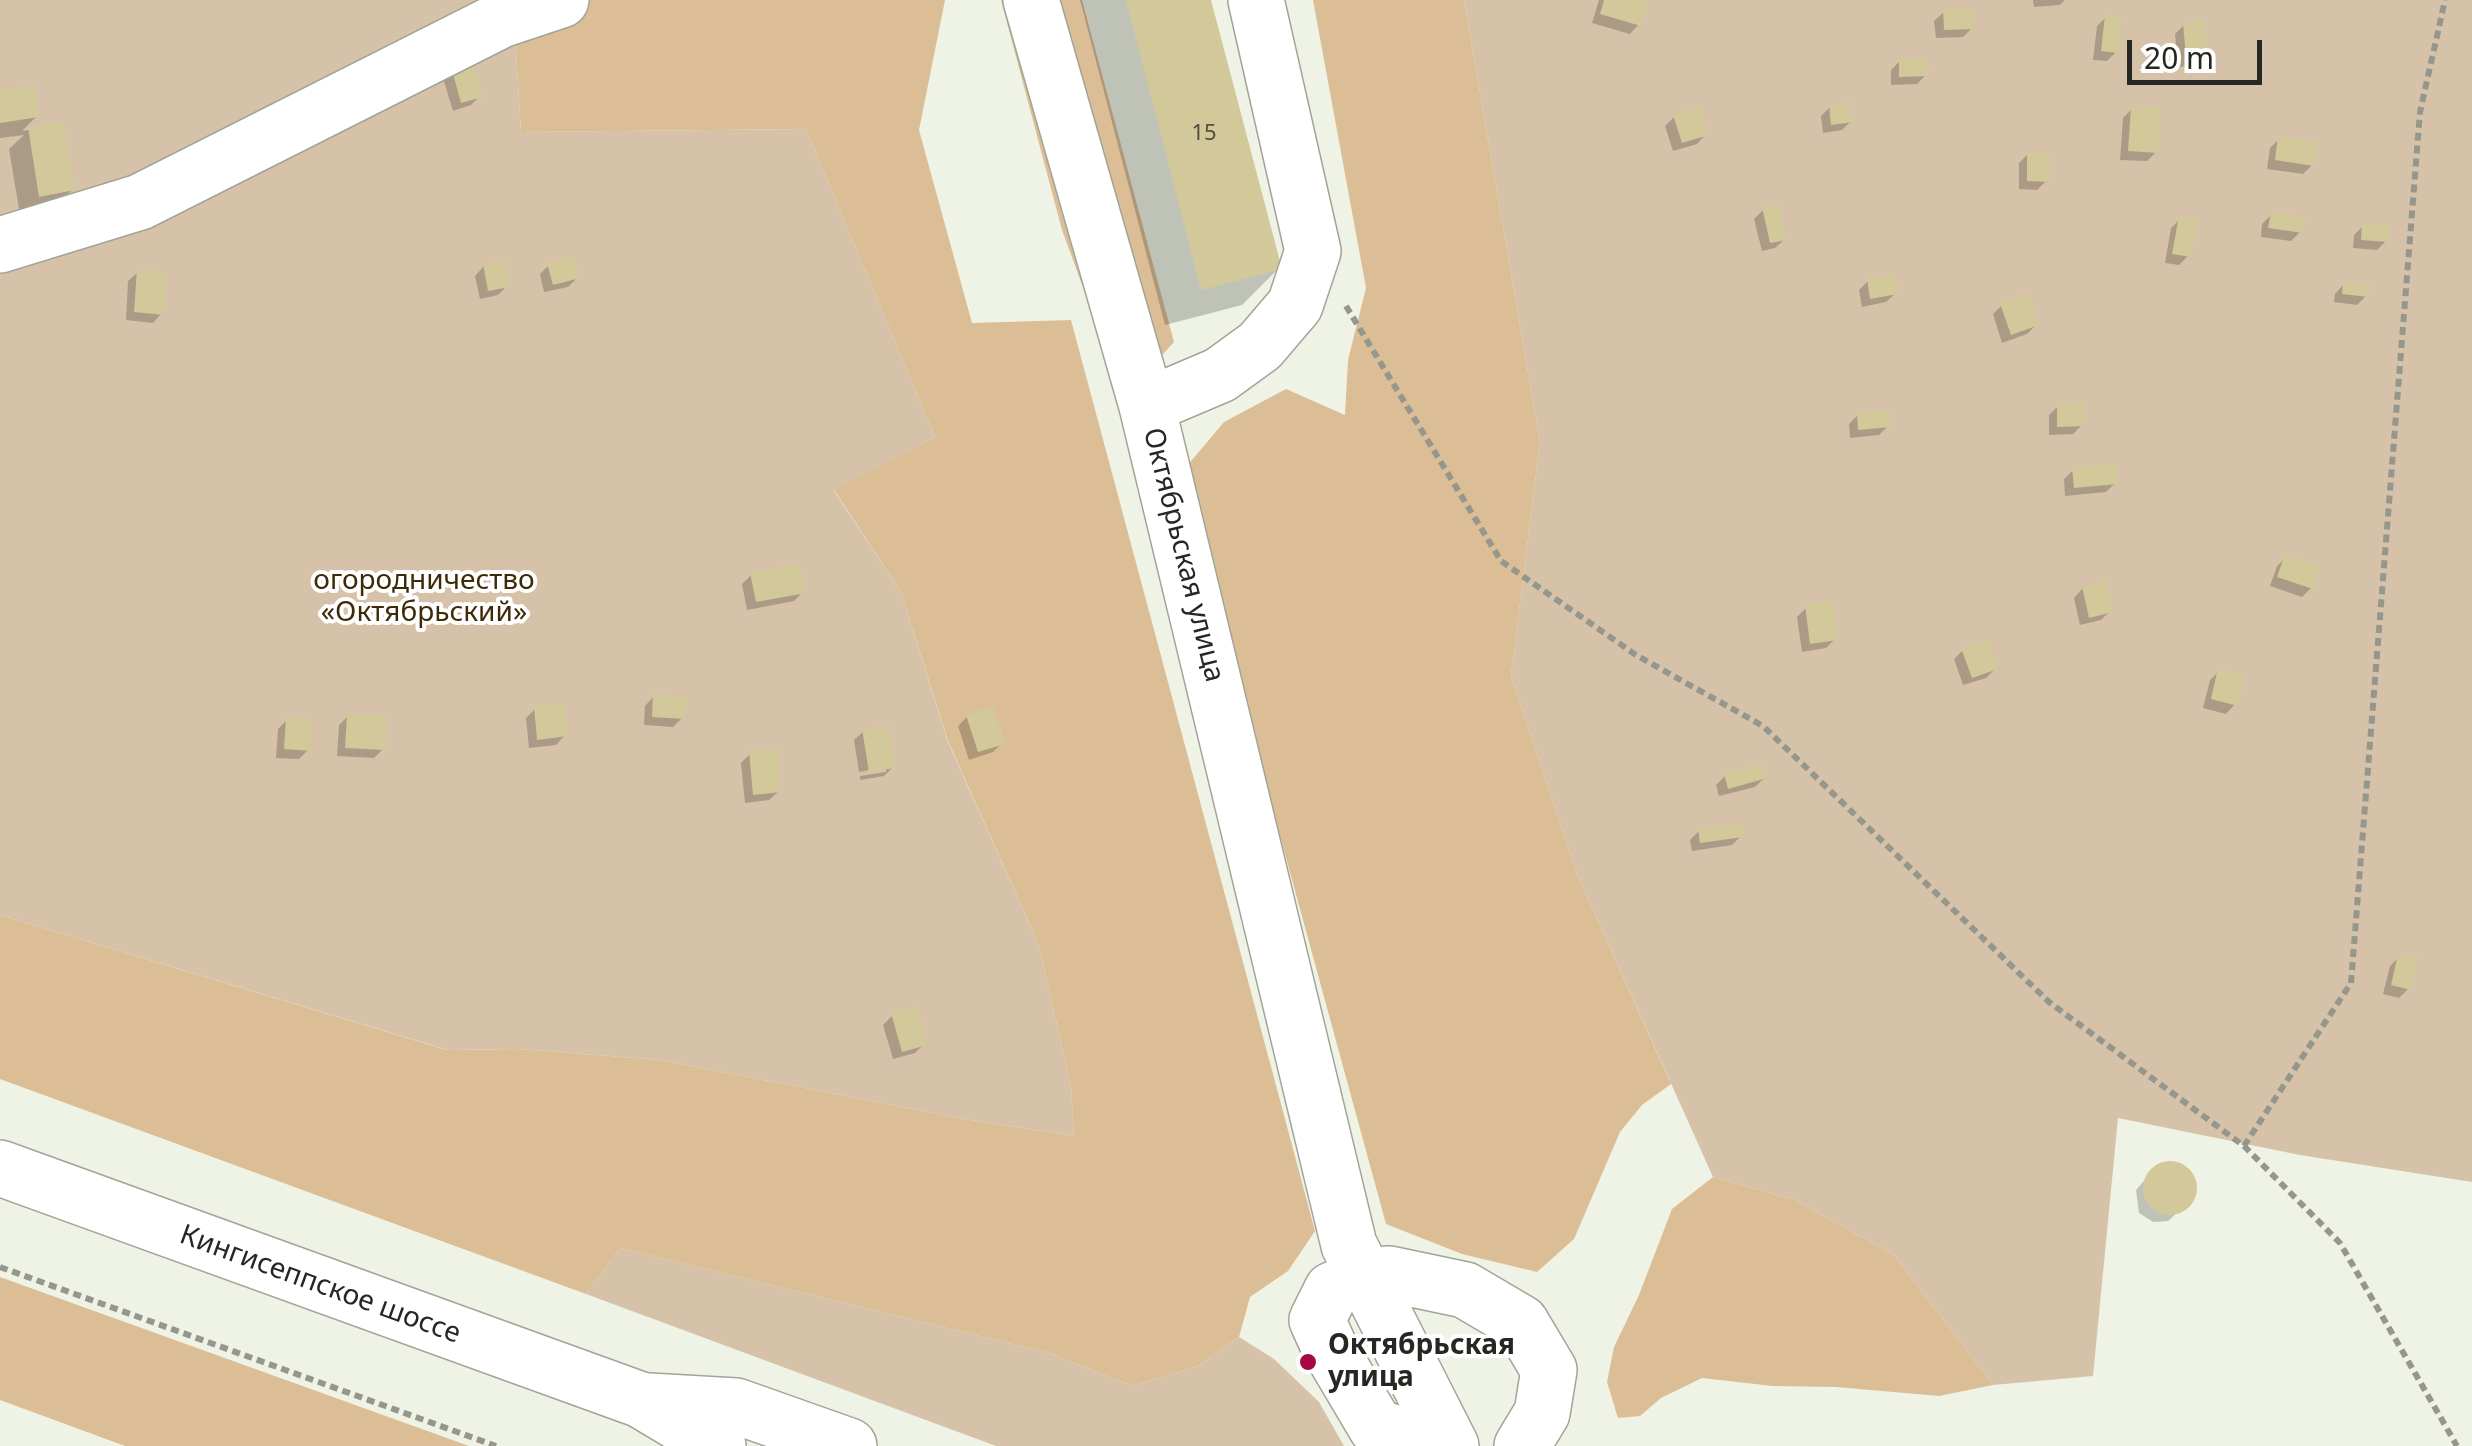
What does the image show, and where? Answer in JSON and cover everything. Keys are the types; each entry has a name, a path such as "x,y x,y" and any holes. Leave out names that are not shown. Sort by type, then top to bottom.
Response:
{"main road":[{"path":"0,245 140,202 501,20 561,0"},
{"name":"Октябрьская улица","path":"1032,0 1148,406 1349,1245 1451,1446"},
{"path":"1148,406 1220,375 1260,346 1295,306 1313,251 1256,0"},
{"name":"Кингисеппское шоссе","path":"0,1168 641,1400 718,1446"},
{"path":"1439,1446 1376,1427 1317,1320 1332,1290 1366,1276 1389,1274 1465,1290 1522,1323 1549,1370 1542,1413 1522,1446"},
{"name":"Кингисеппское шоссе","path":"641,1400 736,1406 849,1446"}],"path":[{"path":"2244,1146 2351,983 2420,112 2445,0"},
{"path":"1313,251 1501,562 1636,655 1763,726 2049,1002 2244,1146 2340,1243 2457,1446"},
{"path":"0,1267 496,1446"}],"green space":[{"name":"огородничество «Октябрьский»","path":"0,0 513,0 521,132 806,129 935,437 834,491 901,592 948,742 1039,945 1071,1087 1074,1136 964,1119 661,1060 519,1049 448,1050 0,915"},
{"path":"1464,0 2472,0 2472,1182 2300,1155 2118,1118 2093,1376 1993,1385 1894,1255 1795,1200 1713,1177 1577,874 1511,676 1540,442"},
{"path":"620,1248 1049,1353 1133,1386 1198,1366 1239,1337 1274,1359 1319,1402 1344,1446 996,1446 586,1294"}],"shaded area":[{"path":"513,0 945,0 919,130 972,323 1071,320 1315,1231 1288,1271 1250,1297 1239,1337 1198,1366 1133,1386 1049,1353 620,1248 586,1294 0,1079 0,915 447,1050 519,1049 661,1060 964,1119 1074,1136 1071,1087 1039,945 948,741 901,592 834,490 935,437 806,129 521,132"},
{"path":"1001,0 1082,0 1174,342 1155,363 1102,339 1062,230"},
{"path":"1313,0 1464,0 1540,442 1511,676 1577,874 1671,1084 1642,1105 1620,1132 1574,1239 1537,1272 1462,1254 1386,1224 1181,473 1224,422 1286,389 1345,415 1348,360 1366,288"},
{"path":"1713,1177 1795,1200 1894,1255 1993,1385 1939,1396 1702,1378 1661,1398 1640,1416 1618,1418 1607,1382 1614,1347 1672,1209"},
{"path":"0,1277 469,1446 125,1446 0,1400"}],"building":[{"path":"1126,0 1211,0 1282,269 1201,290"},
{"path":"1604,0 1649,0 1641,26 1600,14"},
{"path":"1974,8 1975,29 1944,30 1943,9"},
{"path":"2105,15 2122,16 2118,53 2101,51"},
{"path":"2204,20 2208,56 2186,59 2183,22"},
{"path":"1899,58 1928,58 1929,76 1899,77"},
{"path":"472,60 483,97 461,103 451,66"},
{"path":"35,85 39,117 0,123 0,90"},
{"path":"1850,102 1853,122 1831,125 1829,105"},
{"path":"1700,106 1709,135 1682,143 1673,115"},
{"path":"2131,106 2161,108 2158,153 2128,151"},
{"path":"63,122 75,190 39,197 28,127"},
{"path":"2278,136 2318,142 2314,166 2275,160"},
{"path":"2027,151 2050,152 2049,182 2027,181"},
{"path":"1779,204 1787,240 1770,243 1762,207"},
{"path":"2271,212 2305,217 2303,233 2268,228"},
{"path":"2179,216 2198,219 2191,257 2172,254"},
{"path":"2362,223 2390,226 2388,242 2361,240"},
{"path":"574,256 580,278 553,285 547,263"},
{"path":"505,260 510,287 488,291 483,264"},
{"path":"137,269 167,272 164,315 134,312"},
{"path":"1895,274 1898,294 1870,299 1867,279"},
{"path":"2343,282 2370,285 2368,297 2342,294"},
{"path":"2028,293 2039,325 2011,335 2000,303"},
{"path":"2057,404 2084,404 2085,426 2057,427"},
{"path":"1889,410 1891,427 1858,430 1857,413"},
{"path":"2116,464 2118,484 2074,488 2072,468"},
{"path":"2285,554 2321,567 2313,589 2277,577"},
{"path":"800,563 806,593 756,602 750,573"},
{"path":"2106,581 2113,612 2089,618 2082,586"},
{"path":"1832,601 1838,640 1810,644 1805,605"},
{"path":"1988,639 1998,669 1972,678 1961,648"},
{"path":"2218,668 2245,675 2238,706 2211,699"},
{"path":"653,694 686,696 685,719 652,717"},
{"path":"563,703 568,736 537,740 534,706"},
{"path":"994,706 1005,744 978,752 966,715"},
{"path":"347,714 387,716 385,750 345,748"},
{"path":"286,717 312,718 311,751 284,749"},
{"path":"889,725 895,768 869,772 862,729"},
{"path":"777,748 781,792 753,795 749,751"},
{"path":"1762,763 1767,778 1728,789 1724,774"},
{"path":"1741,823 1743,837 1700,843 1698,829"},
{"path":"2398,954 2418,959 2411,990 2391,985"},
{"path":"917,1006 927,1045 902,1052 891,1013"},
{"path":"2170,1161 2189,1169 2197,1188 2189,1207 2170,1215 2151,1207 2143,1188 2151,1169"}],"place":[{"name":"Октябрьская улица","path":"1308,1362"}]}
